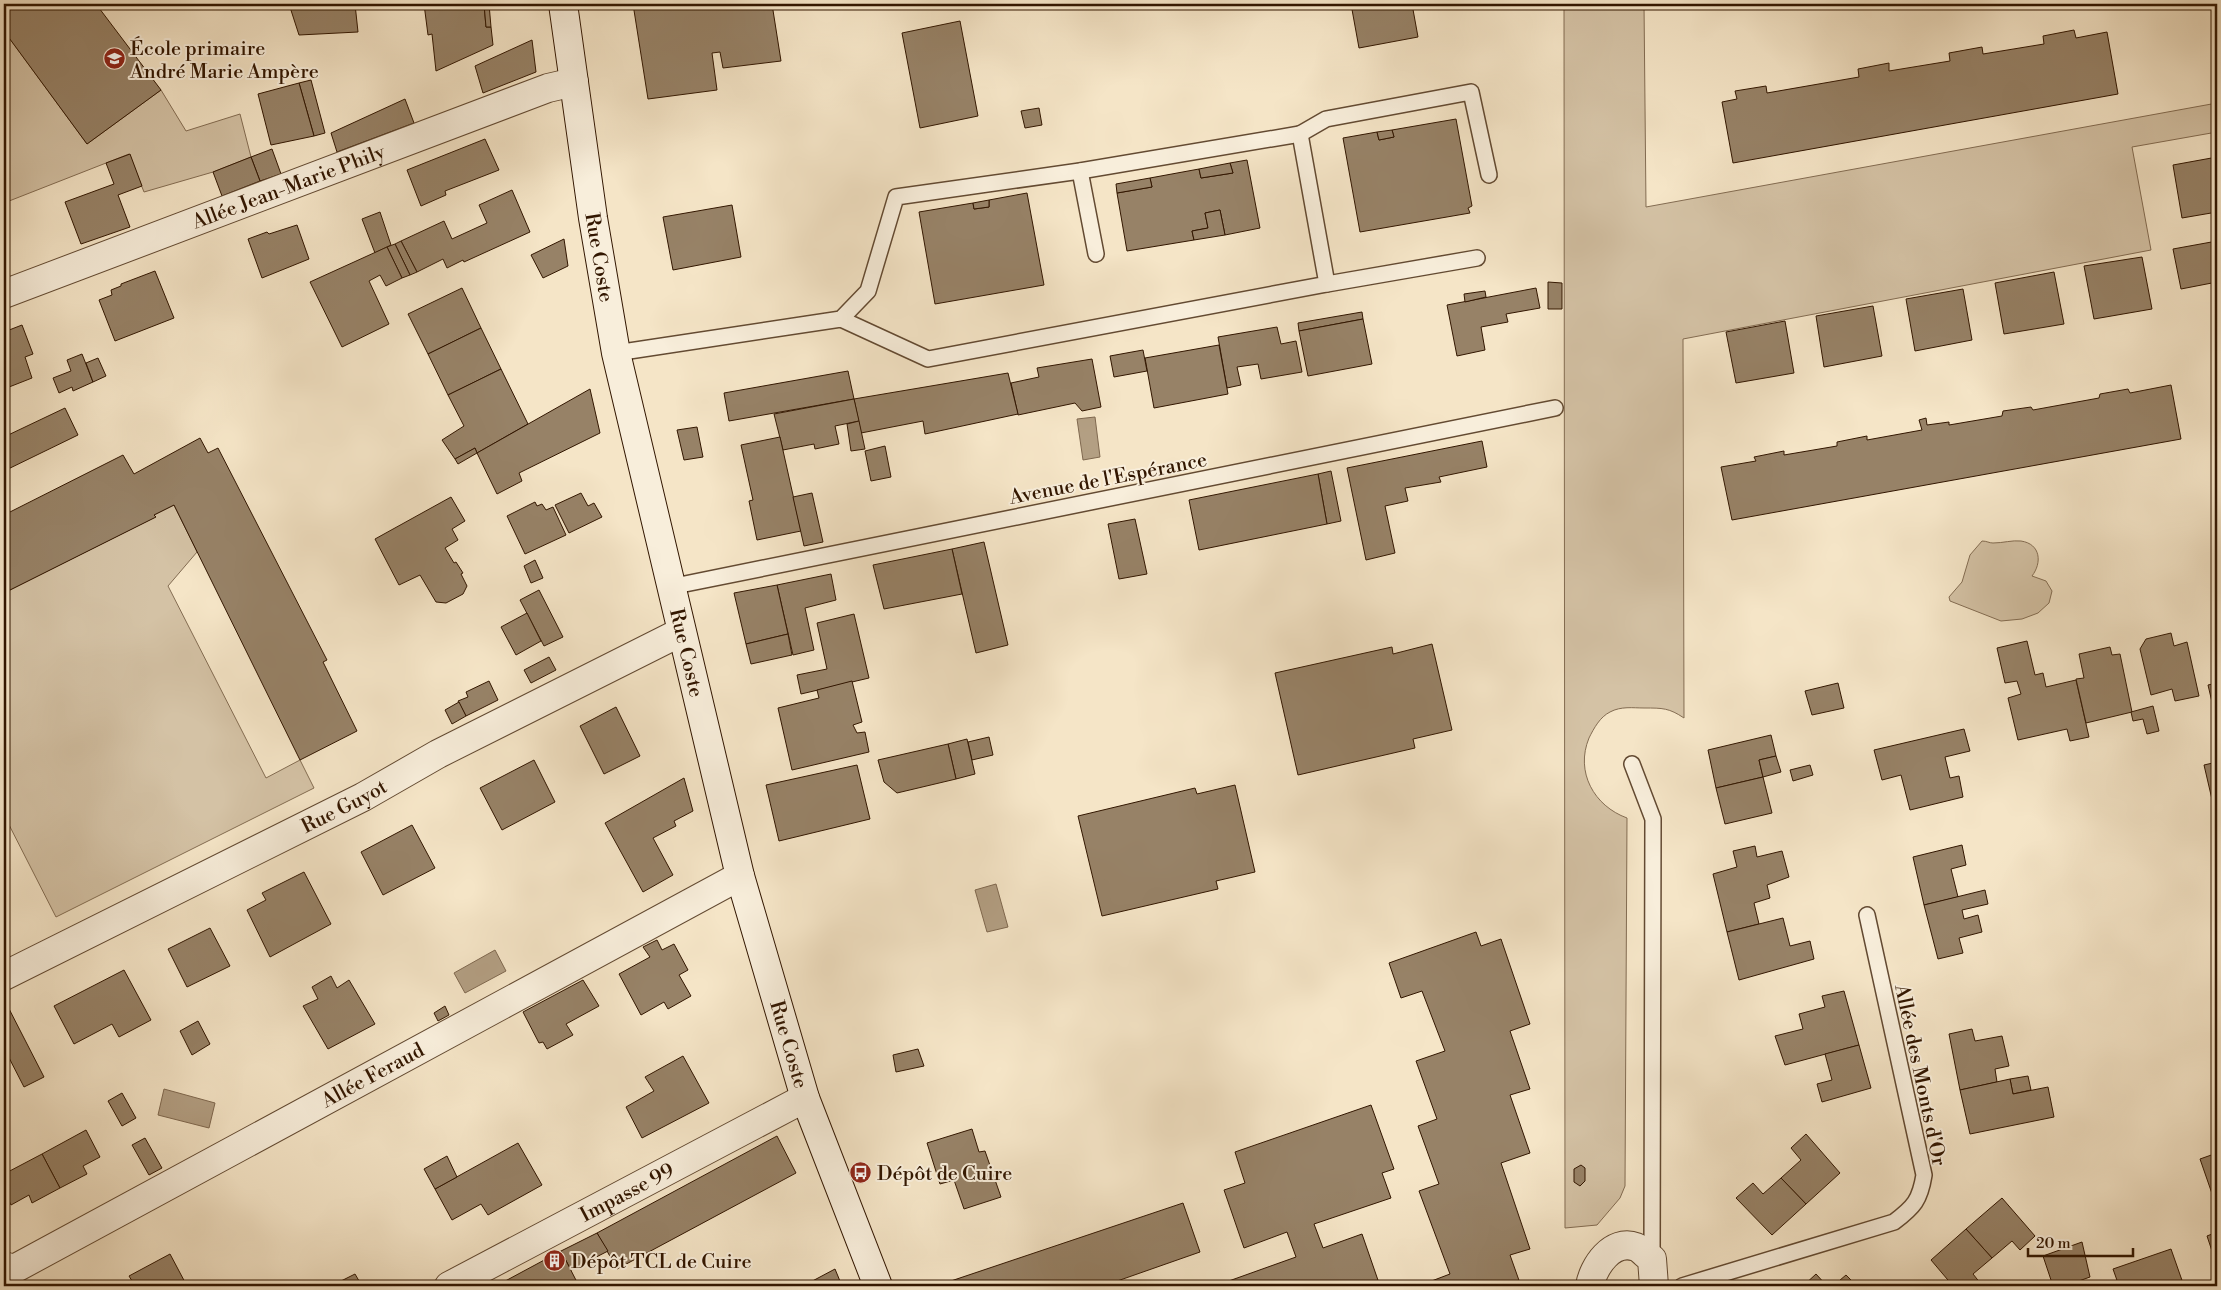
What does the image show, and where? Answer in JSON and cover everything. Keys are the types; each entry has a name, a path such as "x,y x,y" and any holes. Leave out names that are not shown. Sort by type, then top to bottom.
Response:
{"street":[{"name":"Rue Coste","path":"563,4 593,218 616,353 740,876 805,1098 878,1286"},
{"name":"Allée Jean-Marie Phily","path":"4,294 539,92 574,82"},
{"name":"Rue Guyot","path":"4,976 363,796 438,754 681,632"},
{"name":"Allée Feraud","path":"4,1266 14,1269 23,1265 740,876"},
{"name":"Impasse 99","path":"449,1286 805,1098"},
{"path":"1590,1286 1600,1260 1617,1248 1635,1247 1652,1259 1654,1286"}],"lane":[{"path":"841,319 868,291 896,197 1080,171 1300,134 1326,119 1471,92 1489,175"},
{"path":"1300,134 1327,284"},
{"path":"1080,171 1096,254"},
{"path":"616,353 841,319 928,358 1476,258"},
{"name":"Avenue de l'Espérance","path":"670,587 1554,408"},
{"path":"1632,764 1653,819 1652,1259"},
{"name":"Allée des Monts d'Or","path":"1682,1286 1894,1222 1910,1210 1920,1194 1924,1175 1867,915"}],"shaded area":[{"path":"1564,4 1644,4 1646,207 2217,103 2217,132 2132,147 2151,250 1683,339 1684,718 1670,710 1627,708 1614,710 1606,714 1593,730 1585,751 1584,763 1590,786 1597,796 1615,813 1627,818 1625,1186 1620,1198 1597,1225 1565,1228"},
{"path":"4,31 87,144 161,90 186,131 240,114 251,157 213,172 144,192 129,154 4,203"},
{"path":"1095,417 1100,457 1083,460 1077,419"},
{"path":"174,505 197,552 168,586 266,778 300,760 314,788 56,917 4,815 4,593 155,517 154,515"},
{"path":"1982,541 1993,543 2021,541 2033,546 2038,555 2038,560 2032,576 2046,581 2052,591 2049,603 2038,613 2022,619 2001,621 1950,601 1949,597 1962,582 1970,555"},
{"path":"996,884 1008,927 987,932 975,890"},
{"path":"495,950 506,971 465,993 454,973"},
{"path":"164,1089 215,1103 209,1128 158,1115"}],"building":[{"path":"15,4 96,4 161,90 87,144 4,31 4,12"},
{"path":"289,4 355,4 358,32 299,35"},
{"path":"424,4 484,4 486,27 491,27 493,45 436,71 432,34 428,35"},
{"path":"484,4 489,4 491,27 486,27"},
{"path":"633,4 772,4 781,61 723,68 720,52 712,53 717,90 648,99"},
{"path":"1351,4 1412,4 1418,37 1359,48"},
{"path":"960,21 978,116 920,128 902,33"},
{"path":"2074,30 2076,38 2107,32 2118,94 1733,163 1722,102 1737,99 1735,91 1766,86 1767,93 1859,77 1858,69 1889,63 1889,71 1950,61 1949,53 1982,47 1983,54 2044,44 2043,36"},
{"path":"532,40 536,72 483,93 475,66"},
{"path":"311,80 325,133 314,136 299,83"},
{"path":"299,83 314,136 271,145 258,94"},
{"path":"405,99 414,123 337,152 331,133"},
{"path":"1039,108 1042,125 1025,128 1021,111"},
{"path":"1456,119 1472,206 1468,208 1470,213 1360,232 1343,138 1377,132 1379,140 1394,137 1392,130"},
{"path":"1392,130 1394,137 1379,140 1377,132"},
{"path":"485,139 499,170 445,191 446,195 421,206 407,170"},
{"path":"272,149 281,174 260,181 251,157"},
{"path":"130,154 142,186 118,195 130,227 81,244 65,202 114,184 106,163"},
{"path":"251,157 260,181 222,196 213,172"},
{"path":"2217,157 2217,212 2182,218 2173,165"},
{"path":"1247,160 1260,228 1225,235 1220,210 1205,213 1208,228 1192,231 1194,240 1127,251 1117,193 1152,187 1150,178 1199,169 1201,178 1233,173 1230,163"},
{"path":"1230,163 1233,173 1201,178 1199,169"},
{"path":"1150,178 1152,187 1117,193 1116,184"},
{"path":"512,190 530,232 464,262 463,260 447,268 443,259 417,272 401,241 444,221 452,239 487,223 479,205"},
{"path":"1027,193 1044,285 935,304 919,212 973,203 974,209 989,207 989,200"},
{"path":"989,200 989,207 974,209 973,203"},
{"path":"732,205 741,257 673,270 663,217"},
{"path":"1220,210 1225,235 1194,240 1192,231 1208,228 1205,213"},
{"path":"380,212 391,245 375,253 362,219"},
{"path":"297,225 309,259 262,278 248,239 267,232 269,234"},
{"path":"564,239 568,266 543,278 531,255"},
{"path":"401,241 417,272 410,275 395,244"},
{"path":"2217,241 2217,282 2181,289 2173,249"},
{"path":"395,244 410,275 402,278 387,247"},
{"path":"387,247 402,278 386,286 380,275 369,281 389,324 342,347 310,282"},
{"path":"2142,257 2152,309 2094,319 2084,266"},
{"path":"155,271 174,318 115,341 99,300 112,295 111,290 121,286 121,284"},
{"path":"2054,272 2064,324 2004,334 1995,283"},
{"path":"1548,282 1562,283 1562,309 1548,309"},
{"path":"462,288 481,328 428,354 408,314"},
{"path":"1536,288 1540,308 1506,314 1508,322 1481,327 1485,350 1457,356 1447,305"},
{"path":"1963,289 1972,340 1915,351 1906,299"},
{"path":"1485,291 1486,297 1465,302 1464,294"},
{"path":"1873,306 1882,356 1824,367 1816,316"},
{"path":"1362,312 1363,319 1299,331 1298,323"},
{"path":"1363,319 1372,364 1308,376 1299,331"},
{"path":"1785,321 1794,373 1736,383 1726,332"},
{"path":"22,325 33,354 25,357 32,378 4,389 4,332"},
{"path":"1277,327 1281,344 1296,341 1302,372 1261,379 1258,364 1237,367 1241,385 1227,388 1218,337"},
{"path":"481,328 501,369 448,395 428,354"},
{"path":"1219,345 1228,394 1154,408 1145,358"},
{"path":"1143,350 1147,371 1114,377 1110,356"},
{"path":"82,354 93,382 73,391 72,387 59,393 53,378 71,371 67,360"},
{"path":"98,358 106,376 93,382 86,363"},
{"path":"1092,359 1101,407 1082,411 1075,403 1018,415 1011,383 1039,377 1037,368"},
{"path":"501,369 528,424 477,453 475,448 455,459 442,440 464,426 448,395"},
{"path":"848,371 854,399 729,421 724,393"},
{"path":"1008,373 1018,414 925,434 923,421 861,433 854,399"},
{"path":"2171,385 2181,439 1732,520 1721,467 1756,461 1754,457 1784,451 1784,455 1837,446 1837,442 1867,436 1867,440 1922,430 1919,420 1926,418 1927,425 1949,422 1949,425 2002,416 2003,411 2031,407 2033,410 2099,398 2100,394 2128,389 2130,393"},
{"path":"590,389 600,433 519,473 522,481 497,494 477,453"},
{"path":"854,399 859,421 835,426 839,444 815,449 814,444 783,450 774,414"},
{"path":"65,408 78,435 4,471 4,437"},
{"path":"859,421 865,449 851,451 847,424"},
{"path":"697,427 703,457 684,460 677,430"},
{"path":"780,437 801,531 757,540 749,501 753,500 741,445"},
{"path":"200,438 208,453 218,448 327,660 323,662 357,731 300,760 174,505 154,515 156,517 4,593 4,515 123,455 134,474"},
{"path":"1482,441 1487,467 1439,477 1441,482 1405,488 1408,501 1385,506 1395,553 1366,560 1347,468"},
{"path":"885,446 891,477 871,481 865,451"},
{"path":"475,448 477,453 458,464 455,459"},
{"path":"1331,471 1341,521 1327,524 1318,474"},
{"path":"1318,474 1327,524 1199,550 1189,500"},
{"path":"581,493 588,506 594,503 602,517 569,533 555,505"},
{"path":"812,493 823,542 804,546 793,497"},
{"path":"451,497 465,521 452,529 458,540 445,548 463,573 461,574 467,586 463,594 446,603 436,602 420,575 399,585 375,539"},
{"path":"535,502 537,506 542,504 546,510 553,507 566,535 525,554 507,516"},
{"path":"1135,519 1147,574 1119,579 1108,524"},
{"path":"984,542 1008,645 976,653 952,549"},
{"path":"952,549 962,594 884,609 873,565"},
{"path":"535,560 543,578 531,583 524,566"},
{"path":"831,574 836,600 805,608 814,650 793,655 777,585"},
{"path":"777,585 788,634 746,644 734,593"},
{"path":"539,590 563,637 544,646 520,600"},
{"path":"527,613 541,641 516,655 501,627"},
{"path":"854,614 869,678 801,694 797,675 827,669 817,623"},
{"path":"2171,633 2174,646 2187,642 2199,696 2175,701 2172,689 2151,695 2140,649 2146,639"},
{"path":"788,634 792,655 751,664 746,644"},
{"path":"2027,641 2035,675 2043,673 2046,687 2076,680 2089,737 2070,741 2067,729 2018,740 2008,698 2021,694 2017,681 2005,683 1997,648"},
{"path":"1432,644 1452,730 1413,739 1415,748 1298,775 1275,673 1392,647 1393,654"},
{"path":"2110,647 2112,655 2120,654 2132,712 2086,723 2076,679 2084,678 2079,654"},
{"path":"549,657 556,670 531,683 524,670"},
{"path":"489,681 498,700 466,716 458,701 468,697 466,692"},
{"path":"852,681 862,722 853,725 857,733 865,732 869,752 792,770 778,708 819,698 817,690"},
{"path":"1838,683 1844,708 1812,715 1805,691"},
{"path":"2217,683 2217,714 2215,715 2208,685"},
{"path":"459,702 466,716 452,724 445,710"},
{"path":"2153,706 2159,731 2147,734 2143,719 2133,721 2131,712"},
{"path":"616,707 640,756 604,774 580,726"},
{"path":"1964,729 1970,751 1945,757 1950,778 1959,776 1963,797 1910,810 1901,775 1882,780 1874,750"},
{"path":"1771,735 1776,756 1759,760 1763,777 1716,788 1708,750"},
{"path":"989,737 993,755 972,760 968,742"},
{"path":"967,739 975,774 956,779 948,744"},
{"path":"948,744 956,779 897,793 884,782 878,760"},
{"path":"1776,756 1781,772 1763,777 1759,760"},
{"path":"534,760 555,802 502,830 480,788"},
{"path":"2217,762 2217,808 2214,808 2204,765"},
{"path":"857,765 870,819 779,841 766,785"},
{"path":"1810,765 1813,775 1793,781 1790,770"},
{"path":"1763,777 1772,813 1725,824 1716,788"},
{"path":"684,778 693,811 674,821 676,826 653,838 673,875 643,892 605,823"},
{"path":"1235,785 1255,872 1216,881 1218,889 1102,916 1078,816 1195,788 1197,794"},
{"path":"412,825 435,868 383,895 361,852"},
{"path":"1962,845 1966,865 1951,869 1958,897 1924,905 1913,857"},
{"path":"1755,846 1757,857 1782,851 1789,877 1767,885 1770,898 1754,903 1759,924 1727,932 1713,874 1737,867 1733,851"},
{"path":"304,872 331,924 270,957 247,910 266,900 262,893"},
{"path":"1985,890 1988,904 1962,910 1964,919 1978,915 1982,932 1959,938 1963,953 1938,959 1924,905"},
{"path":"1783,918 1790,946 1810,941 1814,959 1739,980 1727,932"},
{"path":"210,928 230,966 187,987 168,949"},
{"path":"1476,932 1481,946 1501,939 1530,1024 1510,1031 1530,1089 1510,1095 1530,1153 1501,1163 1530,1249 1510,1255 1521,1286 1422,1286 1450,1274 1419,1191 1439,1184 1418,1126 1437,1119 1416,1061 1445,1051 1422,991 1401,998 1389,963"},
{"path":"657,940 662,950 674,944 688,970 679,975 691,996 668,1009 664,1002 641,1015 619,974 650,957 643,947"},
{"path":"124,970 151,1020 119,1037 112,1024 74,1044 54,1006"},
{"path":"331,976 337,988 349,980 375,1024 328,1049 303,1006 318,999 312,987"},
{"path":"583,980 599,1006 566,1024 573,1035 547,1049 543,1042 539,1043 523,1012"},
{"path":"1844,991 1859,1045 1785,1065 1775,1036 1803,1029 1799,1014 1825,1007 1822,996"},
{"path":"5,1001 44,1077 24,1087 4,1048"},
{"path":"445,1006 449,1015 438,1021 434,1013"},
{"path":"198,1021 210,1044 192,1055 180,1031"},
{"path":"1972,1029 1975,1041 2002,1036 2009,1066 1995,1069 1997,1082 1960,1090 1949,1034"},
{"path":"1859,1045 1871,1088 1822,1102 1817,1084 1832,1080 1825,1054"},
{"path":"918,1049 924,1066 896,1072 893,1055"},
{"path":"683,1056 709,1103 642,1138 626,1107 654,1091 645,1077"},
{"path":"2028,1076 2031,1090 2013,1094 2010,1079"},
{"path":"2010,1079 2013,1094 2048,1087 2054,1117 1970,1134 1960,1090"},
{"path":"122,1093 136,1118 122,1126 108,1101"},
{"path":"1371,1105 1394,1169 1382,1173 1391,1198 1314,1224 1323,1248 1362,1234 1380,1286 1227,1286 1226,1282 1296,1257 1287,1232 1244,1248 1224,1190 1245,1183 1235,1152"},
{"path":"972,1129 979,1152 985,1151 1001,1197 964,1209 954,1180 940,1184 927,1143"},
{"path":"86,1130 100,1157 83,1166 87,1174 60,1188 42,1154"},
{"path":"1806,1134 1840,1173 1806,1204 1781,1178 1801,1160 1791,1148"},
{"path":"777,1136 796,1173 617,1269 597,1233"},
{"path":"145,1138 162,1168 149,1175 132,1145"},
{"path":"518,1143 542,1185 488,1215 481,1204 452,1220 435,1189"},
{"path":"2217,1153 2217,1208 2200,1159"},
{"path":"42,1154 60,1188 32,1203 29,1195 11,1205 4,1191 4,1174"},
{"path":"447,1156 457,1177 435,1189 424,1169"},
{"path":"1581,1165 1585,1168 1585,1181 1580,1186 1574,1182 1574,1169"},
{"path":"1781,1178 1806,1204 1772,1235 1736,1198 1753,1183 1763,1194"},
{"path":"2002,1198 2035,1236 2020,1250 2012,1241 1992,1258 1966,1229"},
{"path":"1183,1203 1200,1252 1103,1286 936,1286"},
{"path":"1966,1229 1992,1258 1973,1274 1981,1284 1978,1286 1953,1286 1931,1260"},
{"path":"2217,1232 2217,1266 2207,1236"},
{"path":"597,1233 608,1251 571,1270 561,1251"},
{"path":"2082,1242 2090,1277 2065,1286 2053,1286 2043,1256"},
{"path":"2171,1249 2184,1286 2119,1286 2113,1269"},
{"name":"Dépôt TCL de Cuire","path":"561,1251 579,1286 496,1286"},
{"path":"170,1254 187,1286 135,1286 129,1276"},
{"path":"835,1269 842,1286 803,1286"},
{"path":"355,1274 362,1286 331,1286"},
{"path":"1816,1274 1827,1286 1803,1286"},
{"path":"1846,1275 1857,1286 1833,1286"}],"place":[{"name":"École primaire André Marie Ampère","path":"114,59"},
{"name":"Dépôt de Cuire","path":"861,1173"},
{"name":"Dépôt TCL de Cuire","path":"555,1261"}]}
